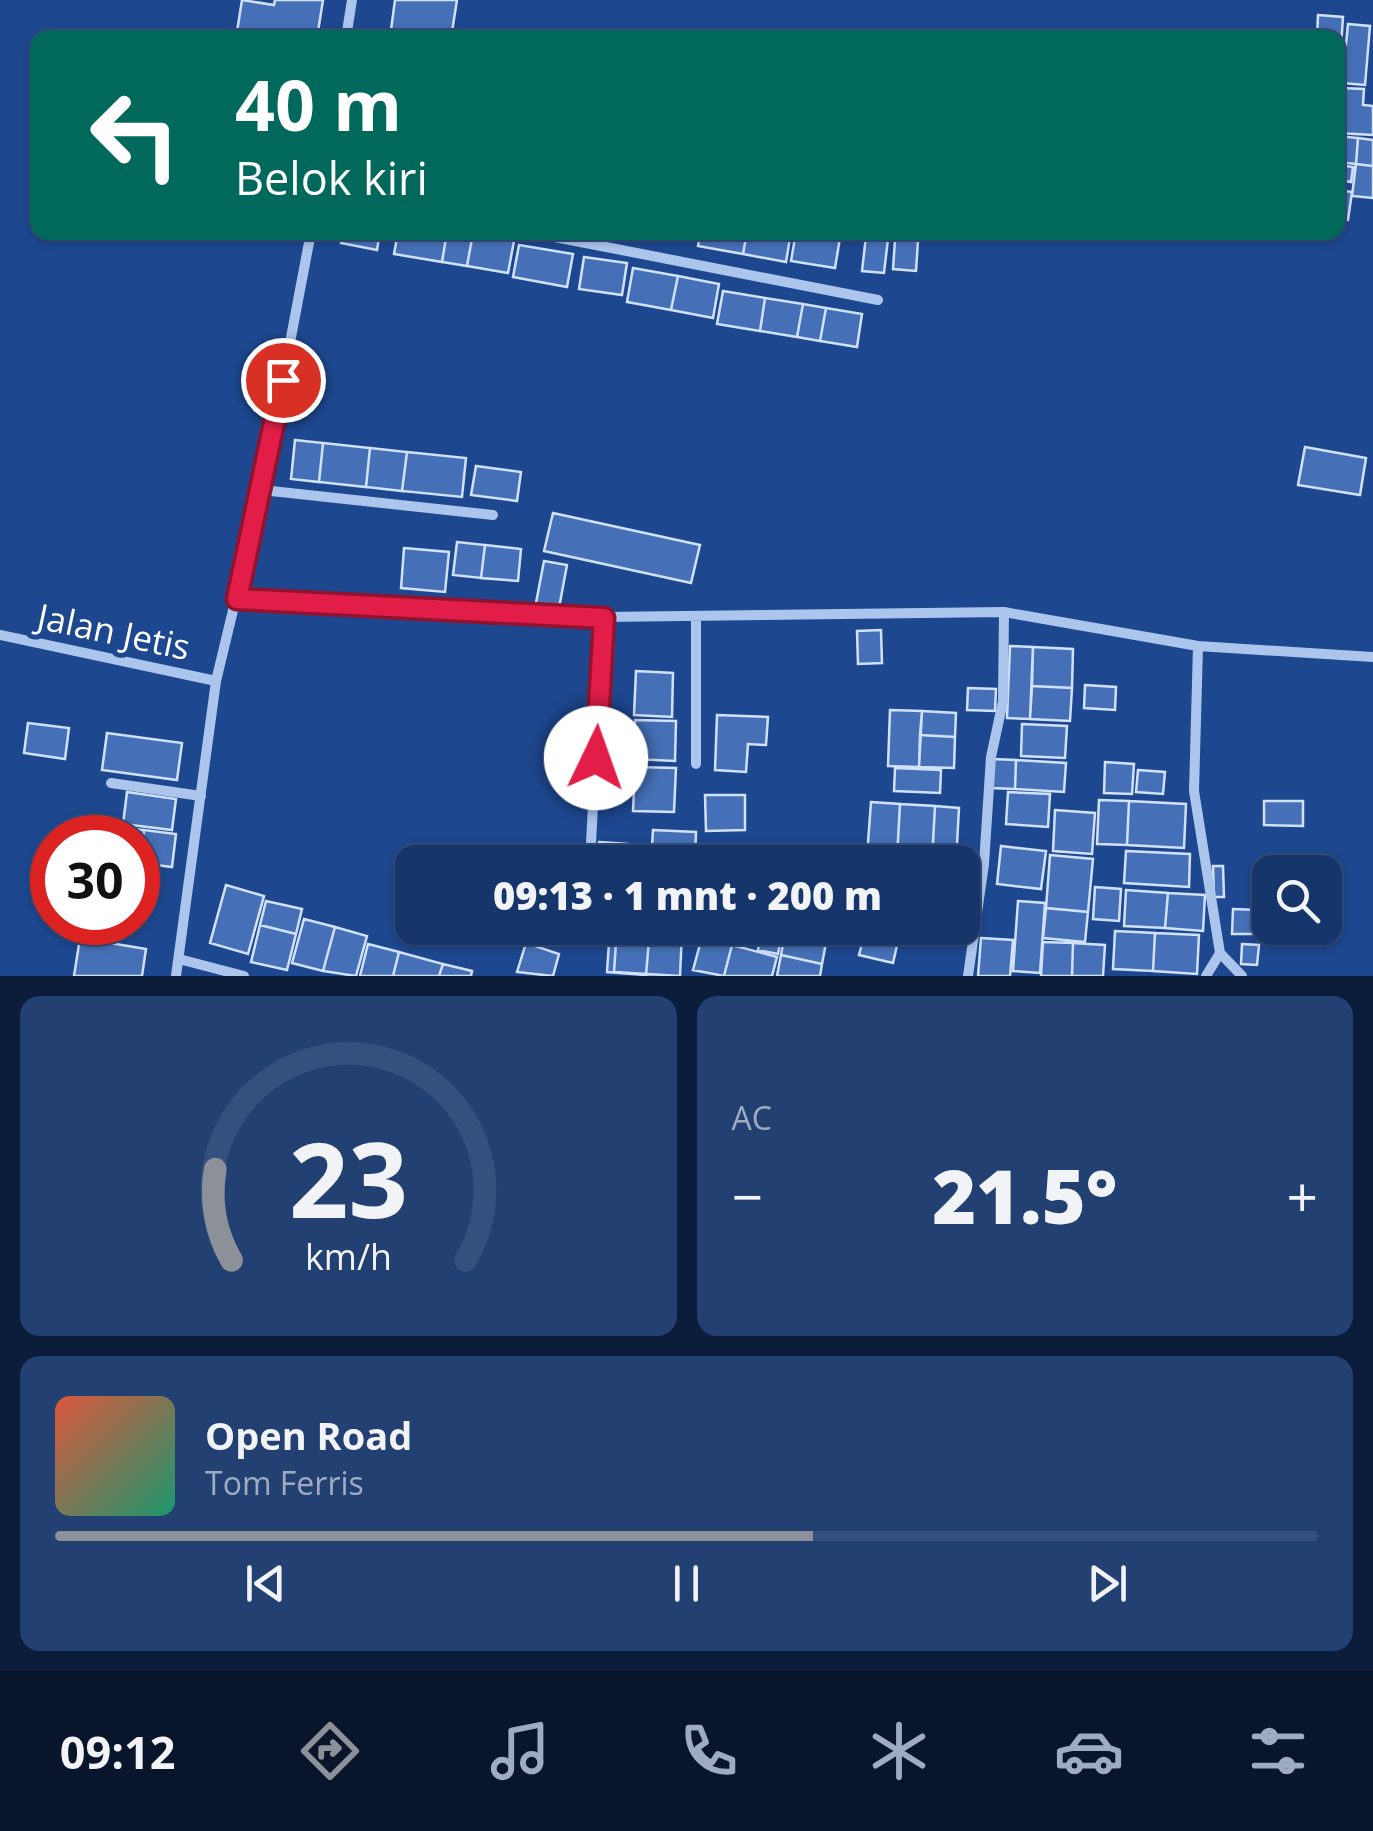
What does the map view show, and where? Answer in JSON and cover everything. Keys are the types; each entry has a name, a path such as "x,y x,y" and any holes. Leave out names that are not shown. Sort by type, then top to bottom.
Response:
{"street":[{"path":"347,30 352,0"},
{"path":"176,976 216,681 262,490 309,240"},
{"path":"570,240 878,300"},
{"path":"262,490 493,515"},
{"path":"237,599 604,618 1004,612 1198,646 1373,657"},
{"path":"968,976 984,864 991,756 1002,701 1004,612"},
{"path":"696,616 696,764"},
{"path":"591,845 604,618"},
{"name":"Jalan Jetis","path":"0,635 216,681"},
{"path":"1198,646 1194,791 1220,953 1242,976"},
{"path":"111,783 201,796"},
{"path":"1206,976 1220,953"},
{"path":"180,959 244,976"}],"building":[{"path":"242,0 274,5 275,0 323,0 318,30 237,30"},
{"path":"395,0 457,0 452,30 391,30"},
{"path":"1318,15 1343,17 1342,30 1317,30"},
{"path":"1348,24 1370,26 1365,85 1345,83"},
{"path":"1345,88 1364,89 1363,105 1373,106 1373,135 1345,133"},
{"path":"1345,137 1358,138 1356,164 1345,163"},
{"path":"1358,138 1373,140 1373,166 1356,164"},
{"path":"1356,164 1373,166 1373,198 1352,196"},
{"path":"1345,166 1353,167 1351,182 1345,181"},
{"path":"1345,191 1352,192 1345,220"},
{"path":"341,240 379,240 377,250"},
{"path":"397,240 446,240 442,262 394,254"},
{"path":"446,240 472,240 467,266 442,262"},
{"path":"472,240 514,241 508,273 467,266"},
{"path":"699,240 746,240 743,254 698,246"},
{"path":"746,240 790,240 786,262 743,254"},
{"path":"795,240 840,240 835,268 791,261"},
{"path":"866,240 888,240 884,273 862,271"},
{"path":"895,240 918,241 916,271 893,269"},
{"path":"519,245 573,254 567,287 513,277"},
{"path":"584,257 627,263 622,295 579,289"},
{"path":"633,268 678,276 671,310 627,302"},
{"path":"678,276 719,284 713,318 671,310"},
{"path":"723,291 765,298 760,331 717,324"},
{"path":"765,298 803,304 797,337 760,331"},
{"path":"803,304 826,308 820,341 797,337"},
{"path":"826,308 862,314 857,347 820,341"},
{"path":"295,440 323,443 319,482 291,479"},
{"path":"323,443 370,448 366,487 319,482"},
{"path":"1305,447 1366,458 1360,495 1298,485"},
{"path":"370,448 407,452 402,491 366,487"},
{"path":"407,452 466,458 462,497 402,491"},
{"path":"476,466 521,472 517,501 471,495"},
{"path":"553,513 700,545 691,583 544,551"},
{"path":"457,542 485,545 481,578 453,575"},
{"path":"485,545 521,549 518,581 481,578"},
{"path":"404,548 449,552 445,592 401,588"},
{"path":"544,561 567,565 559,608 536,603"},
{"path":"881,630 882,663 858,664 857,631"},
{"path":"1010,646 1033,647 1030,719 1007,718"},
{"path":"1033,647 1073,649 1072,688 1032,686"},
{"path":"636,671 673,673 672,717 634,715"},
{"path":"1085,685 1116,687 1115,710 1084,708"},
{"path":"1032,686 1072,688 1070,721 1030,719"},
{"path":"968,688 996,689 995,711 967,710"},
{"path":"890,710 922,711 919,767 888,766"},
{"path":"922,711 956,713 955,737 920,735"},
{"path":"717,715 768,717 766,745 748,744 746,772 715,770"},
{"path":"635,720 676,721 675,761 634,759"},
{"path":"28,723 69,728 65,759 24,753"},
{"path":"1022,724 1067,726 1065,758 1021,756"},
{"path":"107,733 182,743 177,780 102,770"},
{"path":"920,735 955,737 954,768 919,767"},
{"path":"992,759 1016,760 1015,789 991,788"},
{"path":"1016,760 1066,763 1064,792 1015,789"},
{"path":"1105,762 1134,764 1132,794 1104,793"},
{"path":"635,767 676,768 674,812 633,811"},
{"path":"895,768 941,770 940,793 894,791"},
{"path":"1138,770 1165,772 1163,794 1136,792"},
{"path":"127,792 176,799 172,830 160,829 160,815 124,815"},
{"path":"1008,792 1050,794 1048,827 1006,824"},
{"path":"705,795 745,795 745,830 706,831"},
{"path":"1099,800 1129,801 1127,845 1097,844"},
{"path":"1129,801 1186,804 1184,848 1127,845"},
{"path":"1264,801 1303,801 1303,826 1264,825"},
{"path":"871,802 900,804 898,845 868,845"},
{"path":"900,804 935,806 933,845 898,845"},
{"path":"935,806 959,808 957,845 933,845"},
{"path":"1055,810 1095,813 1092,854 1053,851"},
{"path":"653,830 696,832 696,845 652,845"},
{"path":"160,832 176,834 172,867 160,866"},
{"path":"1001,846 1046,851 1041,889 997,884"},
{"path":"1126,851 1190,854 1189,887 1124,883"},
{"path":"1050,855 1093,859 1088,912 1046,908"},
{"path":"1213,866 1223,866 1224,897 1214,897"},
{"path":"226,885 264,896 248,954 210,943"},
{"path":"1095,887 1121,889 1119,921 1093,919"},
{"path":"1126,890 1168,893 1165,928 1124,926"},
{"path":"1168,893 1205,895 1203,931 1165,928"},
{"path":"266,901 302,909 296,934 260,925"},
{"path":"1018,901 1045,903 1040,973 1013,971"},
{"path":"1046,908 1088,912 1085,942 1043,938"},
{"path":"1233,909 1252,910 1252,934 1232,934"},
{"path":"304,919 335,927 323,971 292,963"},
{"path":"260,925 296,934 287,970 251,962"},
{"path":"335,927 367,936 356,976 323,971"},
{"path":"1115,931 1155,933 1153,971 1113,969"},
{"path":"1155,933 1199,935 1197,974 1153,971"},
{"path":"981,938 1013,940 1010,976 978,976"},
{"path":"1043,942 1073,943 1072,976 1041,976"},
{"path":"1073,943 1105,945 1103,976 1072,976"},
{"path":"368,944 399,952 393,976 360,976"},
{"path":"1242,944 1259,945 1257,965 1241,964"},
{"path":"79,945 146,949 142,976 74,976"},
{"path":"525,945 559,954 553,976 517,972"},
{"path":"609,945 649,945 646,975 607,972"},
{"path":"616,945 681,945 680,976 614,972"},
{"path":"700,945 732,945 724,976 693,970"},
{"path":"732,945 777,957 772,976 724,976"},
{"path":"759,945 780,945 778,954 758,950"},
{"path":"783,945 826,945 822,964 781,955"},
{"path":"862,945 897,945 893,963 859,955"},
{"path":"399,952 443,964 439,976 393,976"},
{"path":"781,955 822,964 820,976 777,976"},
{"path":"443,964 472,971 471,976 439,976"}],"route":[{"path":"283,380 237,599 604,618 596,758"}]}
